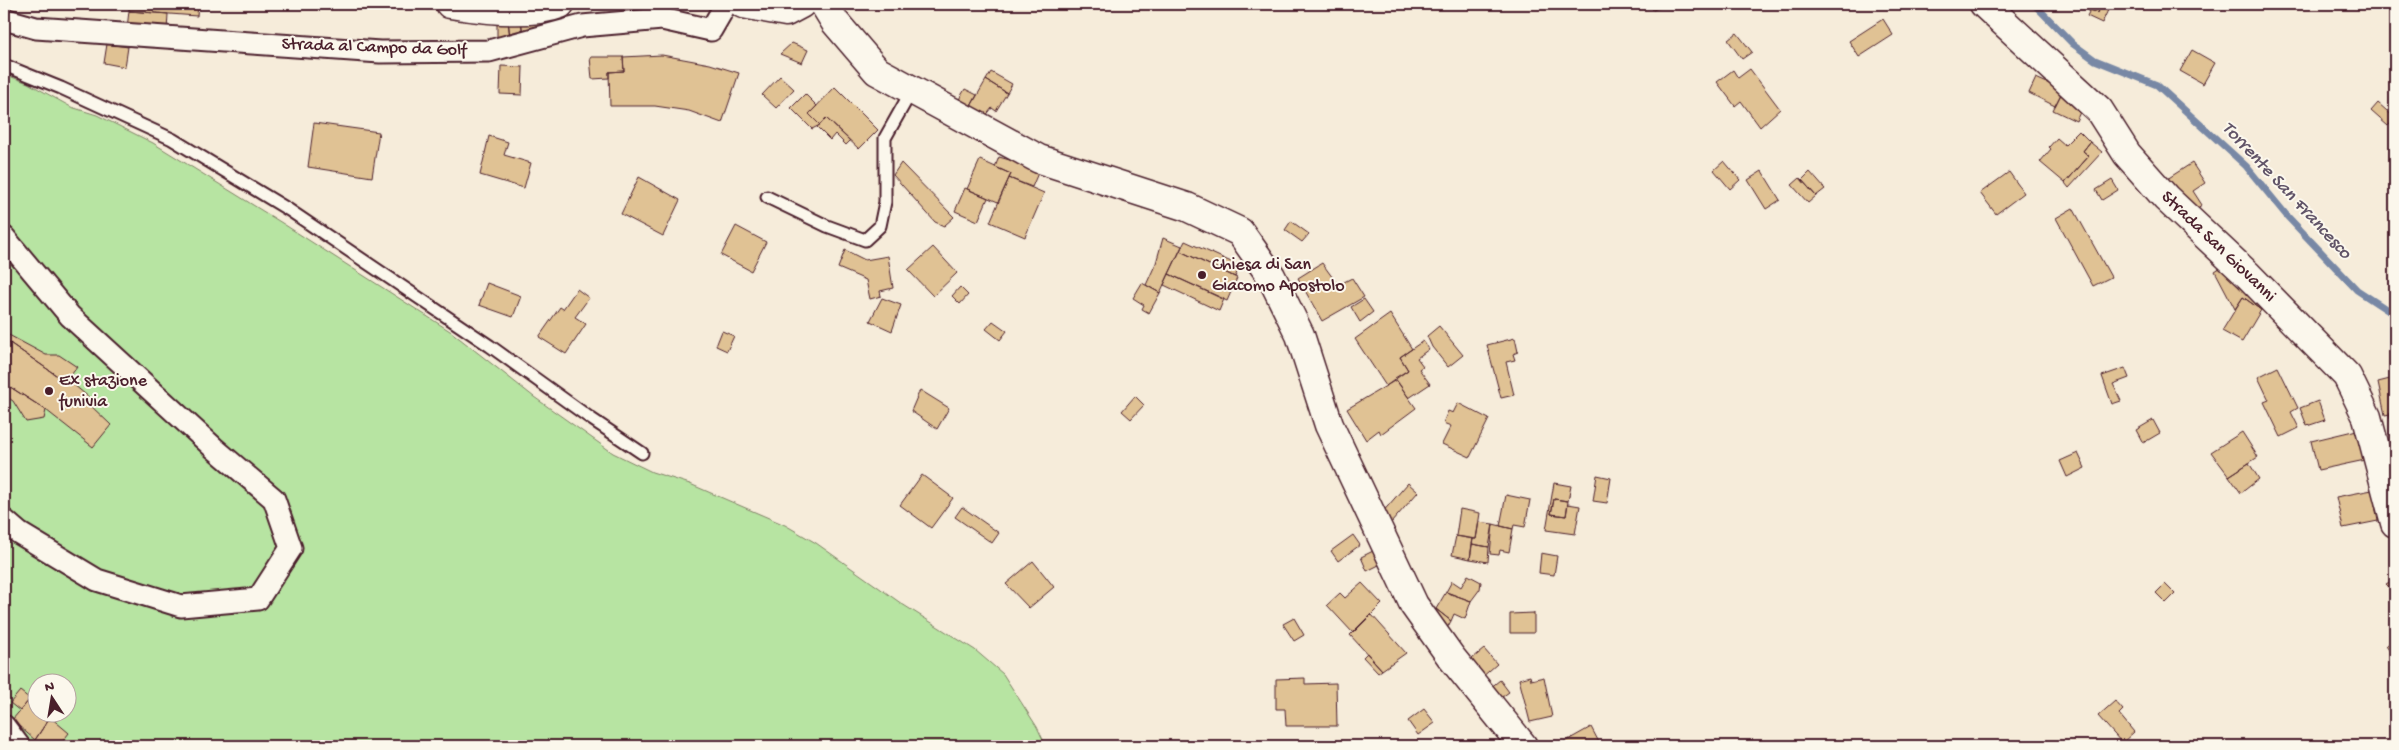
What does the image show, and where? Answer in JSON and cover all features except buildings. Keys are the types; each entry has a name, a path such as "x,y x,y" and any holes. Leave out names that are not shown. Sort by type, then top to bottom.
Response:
{"street":[{"path":"450,4 482,10 550,8 560,4"},
{"name":"Strada al Campo da Golf","path":"4,19 36,28 380,52 489,51 590,25 662,19 711,30 726,4"},
{"path":"743,4 786,12 801,4"},
{"path":"824,4 835,22 877,71 1039,159 1187,207 1240,232 1271,276 1300,335 1329,425 1414,605 1452,657 1523,746"},
{"name":"Strada San Giovanni","path":"1984,4 2099,110 2127,154 2166,198 2248,275 2347,376 2367,417 2395,523"},
{"path":"4,237 70,316 214,448 274,499 291,548 258,599 181,606 97,580 19,533 4,520"},
{"path":"4,726 19,746"}],"lane":[{"path":"4,65 60,88 172,139 289,210 642,453"},
{"path":"767,197 827,226 865,240 880,226 885,202 885,138 912,90"}],"green space":[{"path":"4,74 28,83 71,107 97,115 153,143 282,223 450,331 534,397 613,453 652,472 690,484 785,525 816,543 902,604 975,650 1003,674 1037,727 1046,746 4,746"}],"waterway":[{"name":"Torrente San Francesco","path":"2034,4 2073,44 2095,60 2157,85 2246,166 2287,216 2357,290 2395,315"}],"place":[{"name":"Chiesa di San Giacomo Apostolo","path":"1202,275"},
{"name":"Ex stazione funivia","path":"49,391"}]}
